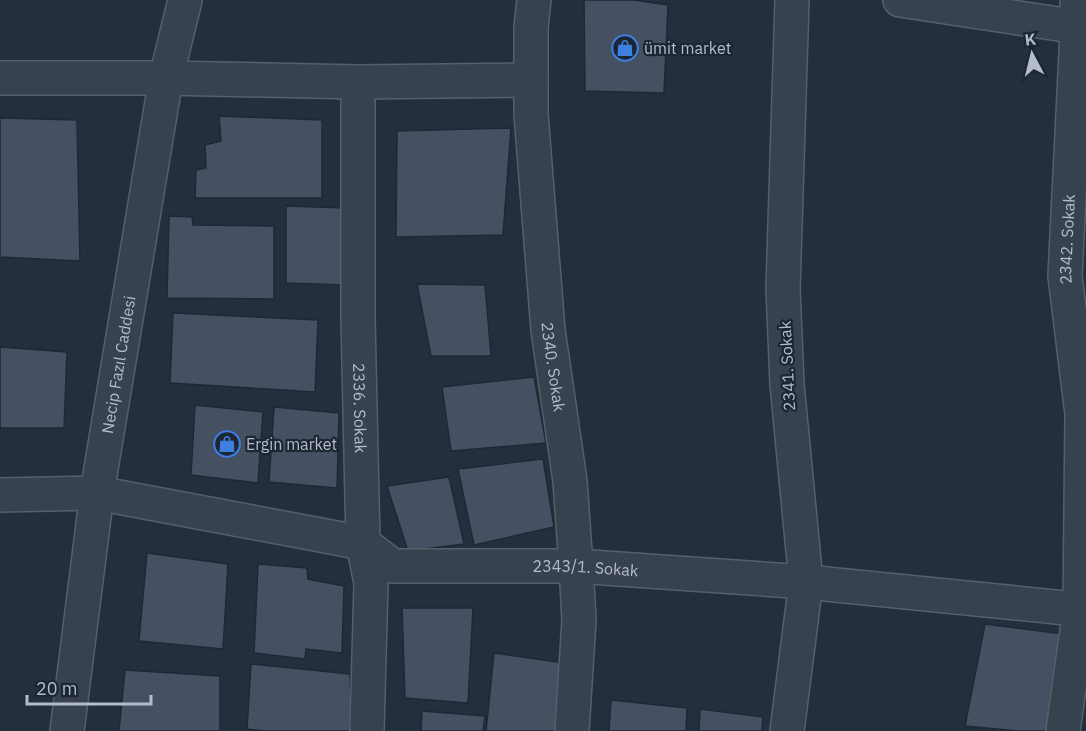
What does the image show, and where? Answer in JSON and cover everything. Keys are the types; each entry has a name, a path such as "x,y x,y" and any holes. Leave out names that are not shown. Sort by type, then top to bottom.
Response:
{"street":[{"name":"Necip Fazıl Caddesi","path":"67,731 98,493 165,78 185,0"},
{"name":"2340. Sokak","path":"534,0 531,27 531,114 548,330 570,481 579,620 572,731"},
{"name":"2341. Sokak","path":"787,731 806,582 787,384 783,289 792,0"},
{"path":"900,0 1077,13"},
{"name":"2342. Sokak","path":"1063,731 1083,609 1082,414 1065,276 1077,13"},
{"path":"0,78 165,78 358,82 531,80"},
{"name":"2336. Sokak","path":"358,82 358,308 363,543 371,583 367,731"},
{"name":"2343/1. Sokak","path":"0,495 98,493 363,543 393,566 576,566 806,582 1083,609"}],"building":[{"name":"ümit market","path":"584,0 634,0 668,5 664,93 585,91"},
{"path":"219,116 322,120 322,198 195,198 196,170 206,168 205,145 221,141"},
{"path":"0,118 77,120 80,261 0,257"},
{"path":"511,128 503,235 396,237 397,131"},
{"path":"286,206 346,208 347,285 286,283"},
{"path":"169,216 192,217 193,225 274,226 274,299 167,298"},
{"path":"417,284 485,285 491,356 431,356"},
{"path":"173,313 318,320 315,392 170,383"},
{"path":"0,347 67,352 64,428 0,428"},
{"path":"534,377 546,443 451,451 442,387"},
{"name":"Ergin market","path":"195,405 263,412 258,483 191,475"},
{"path":"274,407 339,413 337,488 269,482"},
{"path":"543,459 554,527 474,545 458,469"},
{"path":"449,477 464,544 408,551 387,486"},
{"path":"147,553 228,564 223,649 139,641"},
{"path":"258,564 307,568 308,579 344,586 342,653 306,649 305,659 254,653"},
{"path":"402,608 473,608 468,703 405,698"},
{"path":"985,624 1063,634 1048,731 965,726"},
{"path":"494,653 565,663 561,731 486,731"},
{"path":"251,664 350,674 352,731 247,729"},
{"path":"125,670 220,676 220,731 119,731"},
{"path":"611,700 687,708 686,731 609,731"},
{"path":"700,709 763,717 762,731 699,731"},
{"path":"422,711 485,716 483,731 421,731"}],"place":[{"name":"ümit market","path":"625,48"},
{"name":"Ergin market","path":"227,444"}]}
